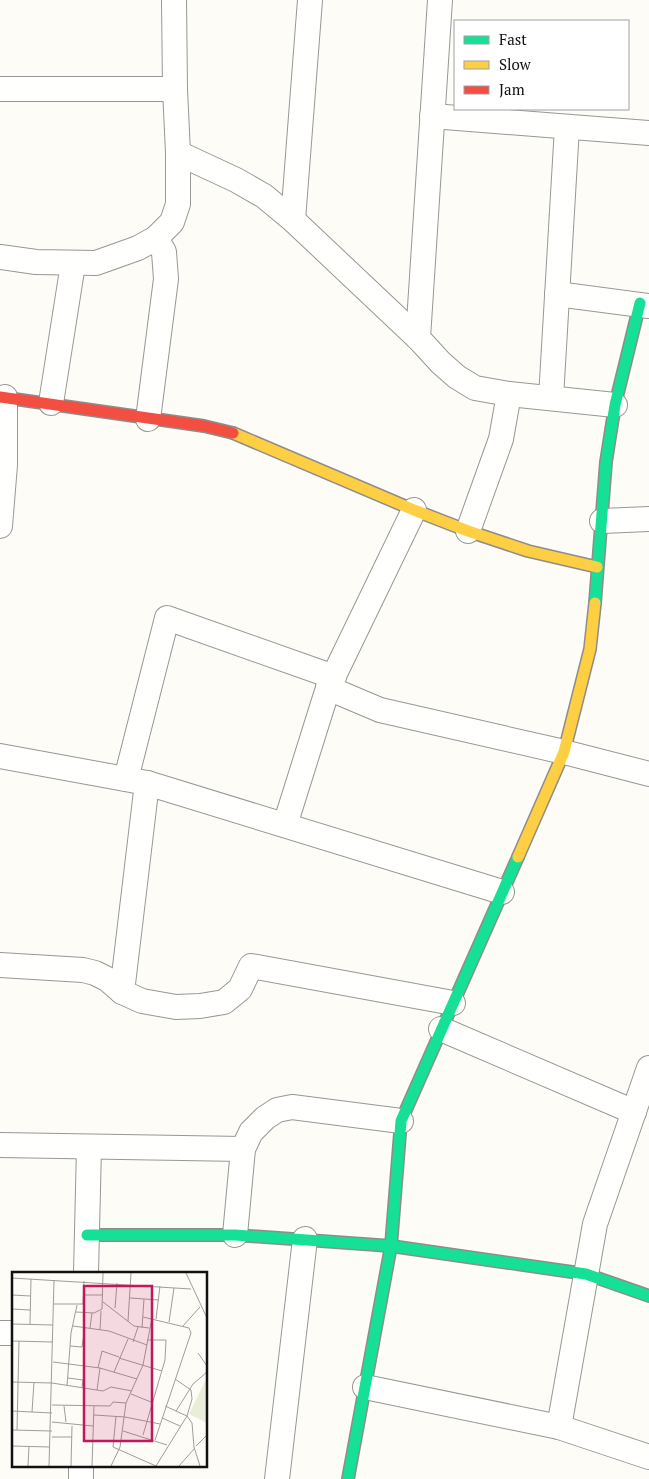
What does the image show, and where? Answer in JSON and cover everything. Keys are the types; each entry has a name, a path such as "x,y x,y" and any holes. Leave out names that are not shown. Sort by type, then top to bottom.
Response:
{"street":[{"path":"0,257 36,262 96,263 138,248 156,238 172,222 178,204 174,0"},
{"path":"293,220 310,0"},
{"path":"418,338 440,0"},
{"path":"0,89 175,89"},
{"path":"432,116 649,133"},
{"path":"551,398 567,127"},
{"path":"178,152 264,196 293,220 418,338 441,363 458,378 475,388 509,394 615,406"},
{"path":"148,419 166,279 164,252 156,238"},
{"path":"51,403 73,264"},
{"path":"348,1479 391,1246 401,1121 564,752 590,649 606,462 615,406 644,304 557,294"},
{"path":"468,531 501,439 509,394"},
{"path":"0,526 5,465 2,397 204,426 236,434 468,531 528,551 597,567"},
{"path":"285,824 331,683 414,510"},
{"path":"602,521 649,519"},
{"path":"122,992 136,781 167,618 331,683 380,710 564,752 649,774"},
{"path":"0,756 136,781 285,824 502,892"},
{"path":"0,965 95,972 107,979 122,992 142,1001 176,1007 224,1002 240,989 251,966 453,1003"},
{"path":"442,1029 634,1112"},
{"path":"559,1427 595,1224 649,1068"},
{"path":"235,1234 243,1149 251,1132 264,1118 276,1110 292,1108 401,1121"},
{"path":"0,1145 243,1149"},
{"path":"86,1272 89,1146"},
{"path":"87,1235 235,1234 391,1246 586,1274 649,1296"},
{"path":"277,1479 305,1240"},
{"path":"365,1387 559,1427 649,1457"},
{"path":"81,1466 81,1479"}],"traffic: fast":[{"path":"595,603 606,462 615,405 640,303"},
{"path":"348,1479 391,1246 401,1121 518,857"},
{"path":"87,1235 235,1235 391,1246 586,1274 649,1296"}],"traffic: slow":[{"path":"233,433 468,531 528,551 597,567"},
{"path":"518,857 564,752 590,649 595,603"}],"traffic: jam":[{"path":"0,397 204,426 233,433"}]}
